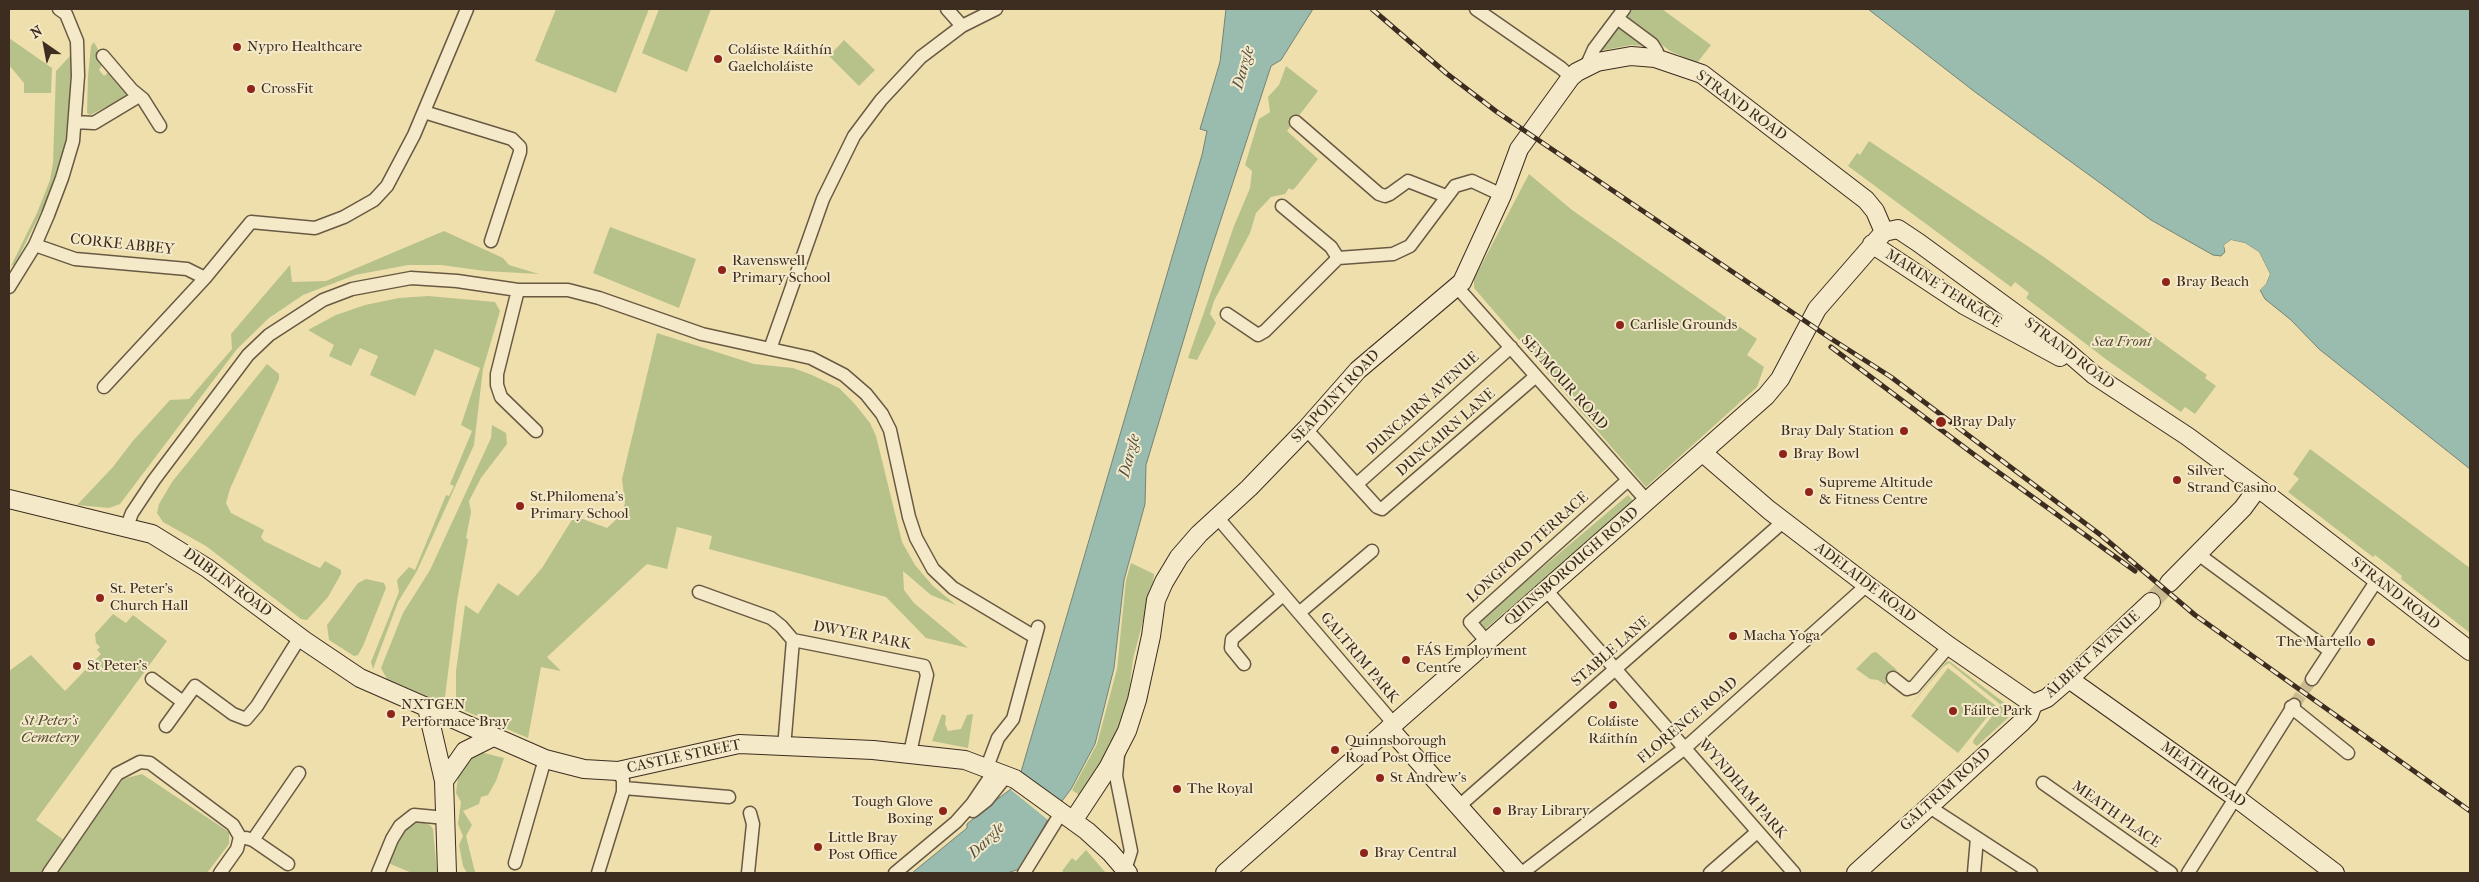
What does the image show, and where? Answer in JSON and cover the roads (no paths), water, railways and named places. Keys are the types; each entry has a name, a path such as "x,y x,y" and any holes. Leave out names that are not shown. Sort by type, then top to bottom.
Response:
{"main road":[{"name":"SEAPOINT ROAD","path":"1063,815 1093,793 1118,751 1137,700 1159,592 1188,546 1249,488 1306,429 1358,370 1458,287 1470,268 1502,195 1519,149 1571,77 1586,67 1618,57 1655,58 1673,64"},
{"name":"STRAND ROAD","path":"1673,64 1708,78 1859,194 1875,210 1878,238 1898,229 2022,328 2064,349 2094,375 2187,436 2470,651"},
{"name":"MARINE TERRACE","path":"1878,238 1964,305 2022,328"},
{"name":"QUINSBOROUGH ROAD","path":"1225,873 1766,396 1780,379 1816,309 1878,238"},
{"name":"ADELAIDE ROAD","path":"1703,453 1784,521 1867,585 2027,702 2033,704"},
{"path":"2169,583 2243,508 2263,493"},
{"name":"DUBLIN ROAD","path":"9,499 127,526 152,534 171,544 253,600 300,637 360,678 427,708"},
{"name":"ALBERT AVENUE","path":"2033,704 2047,698 2069,679 2151,602"},
{"name":"MEATH ROAD","path":"2069,679 2235,798 2335,873"},
{"name":"GALTRIM ROAD","path":"1856,873 2026,718 2033,704"},
{"path":"427,708 444,782 448,873"},
{"name":"CASTLE STREET","path":"427,708 545,759 584,769 618,771 739,744 784,748 910,753 965,760 1003,774"},
{"path":"1392,726 1458,808 1518,873"},
{"path":"444,782 465,751 493,737"},
{"path":"1003,774 1063,815 1104,847 1126,872"}],"street":[{"path":"104,387 204,278 251,222 315,228 344,217 378,197 387,186 424,112 467,9"},
{"path":"947,9 962,26"},
{"path":"770,349 822,199 854,136 899,79 935,46 962,26 996,9"},
{"path":"1476,9 1571,77"},
{"path":"9,287 35,245 70,154 75,122 78,76 77,41 62,11"},
{"path":"1586,67 1594,48 1620,14 1652,44 1656,52 1655,58"},
{"path":"105,64 139,96 160,126"},
{"path":"75,122 94,123 139,96"},
{"path":"424,112 512,139 520,146 519,156 491,241"},
{"path":"1296,122 1379,194 1385,196 1390,194 1408,181 1446,196"},
{"path":"1227,314 1258,335 1265,331 1338,258 1393,254 1416,240 1455,186 1472,182 1502,195"},
{"path":"1282,206 1331,248 1338,258"},
{"name":"CORKE ABBEY","path":"35,245 75,259 187,269 204,278"},
{"path":"127,526 132,513 154,480 248,355 269,335 294,317 323,300 352,289 411,278 457,281 518,290 575,291 702,334 820,362 844,375 866,394 882,414 890,430 909,517 916,538 933,569 953,588 1036,632 1013,719 998,738 1003,774 956,822 895,873"},
{"name":"SEYMOUR ROAD","path":"1458,287 1647,501"},
{"path":"518,290 497,374 497,385 501,397 536,432"},
{"name":"DUNCAIRN AVENUE","path":"1357,484 1511,347"},
{"name":"DUNCAIRN LANE","path":"1357,484 1377,507 1384,508 1536,376"},
{"path":"1306,429 1357,484"},
{"name":"LONGFORD TERRACE","path":"1487,642 1470,622 1628,480"},
{"name":"GALTRIM PARK","path":"1217,517 1392,726"},
{"name":"STABLE LANE","path":"1458,808 1784,521"},
{"name":"GALTRIM PARK","path":"1299,613 1372,551"},
{"path":"2198,554 2330,651"},
{"path":"2312,679 2378,580"},
{"name":"FLORENCE ROAD","path":"1522,873 1685,748 1867,585"},
{"name":"WYNDHAM PARK","path":"1546,590 1794,873"},
{"name":"DWYER PARK","path":"699,592 771,618 793,640 924,666 927,676 910,753"},
{"path":"1244,664 1231,648 1232,639 1283,594"},
{"path":"166,726 195,686 233,714 246,719 257,706 300,637"},
{"name":"DWYER PARK","path":"784,748 793,640"},
{"path":"1893,678 1907,689 1914,687 1949,646"},
{"path":"152,679 183,702"},
{"path":"2188,873 2293,706 2348,753"},
{"path":"1118,751 1116,776 1131,851 1126,872"},
{"path":"515,863 545,759"},
{"path":"49,873 117,774 140,762 150,763 233,825 247,838 288,864"},
{"path":"598,873 624,788 623,780 618,771"},
{"path":"220,873 237,849 299,773"},
{"name":"MEATH PLACE","path":"2043,782 2171,873"},
{"path":"624,788 729,797"},
{"path":"1928,806 2031,873"},
{"path":"748,873 753,824 750,813"},
{"path":"378,873 392,839 400,826 414,815 446,818"},
{"path":"1024,873 1063,815"},
{"path":"1710,873 1757,832"},
{"path":"1974,873 1977,838"}],"water":[{"name":"Dargle","path":"1226,9 1313,9 1281,60 1271,66 1206,265 1146,465 1145,504 1124,580 1114,668 1095,744 1071,789 1047,821 1020,869 1007,873 912,873 967,828 967,824 1011,789 1021,772 1202,155 1207,131 1200,129 1220,62"},
{"path":"1868,9 2470,9 2470,469 2319,349 2291,320 2265,299 2260,290 2266,284 2270,274 2259,252 2245,243 2231,240 2224,245 2225,252 2221,256 2213,255 2151,220 1975,92"}],"tunnel":[{"path":"2151,602 2169,583"},
{"path":"2294,705 2312,679"}],"railway":[{"path":"1372,9 1446,73 1497,112 1830,338 1891,377 2102,536 2195,615 2470,811"},
{"path":"1831,347 1976,456 2135,571"}],"place":[{"name":"Nypro Healthcare","path":"237,47"},
{"name":"Coláiste Ráithín Gaelcholáiste","path":"718,59"},
{"name":"CrossFit","path":"251,89"},
{"name":"Ravenswell Primary School","path":"722,270"},
{"name":"Bray Beach","path":"2166,282"},
{"name":"Carlisle Grounds","path":"1620,325"},
{"name":"Bray Daly","path":"1941,422"},
{"name":"Bray Daly Station","path":"1904,431"},
{"name":"Bray Bowl","path":"1783,454"},
{"name":"Silver Strand Casino","path":"2177,480"},
{"name":"Supreme Altitude & Fitness Centre","path":"1809,492"},
{"name":"St.Philomena's Primary School","path":"520,506"},
{"name":"St. Peter's Church Hall","path":"100,598"},
{"name":"Macha Yoga","path":"1733,636"},
{"name":"The Martello","path":"2371,642"},
{"name":"FÁS Employment Centre","path":"1406,660"},
{"name":"St Peter's","path":"77,666"},
{"name":"Coláiste Ráithín","path":"1613,705"},
{"name":"Fáilte Park","path":"1953,711"},
{"name":"NXTGEN Performace Bray","path":"391,714"},
{"name":"Quinnsborough Road Post Office","path":"1335,750"},
{"name":"St Andrew's","path":"1380,778"},
{"name":"The Royal","path":"1177,789"},
{"name":"Tough Glove Boxing","path":"943,811"},
{"name":"Bray Library","path":"1497,811"},
{"name":"Little Bray Post Office","path":"818,847"},
{"name":"Bray Central","path":"1364,853"}],"park label":[{"name":"Sea Front","path":"2122,342"},
{"name":"St Peter's Cemetery","path":"50,730"}]}
